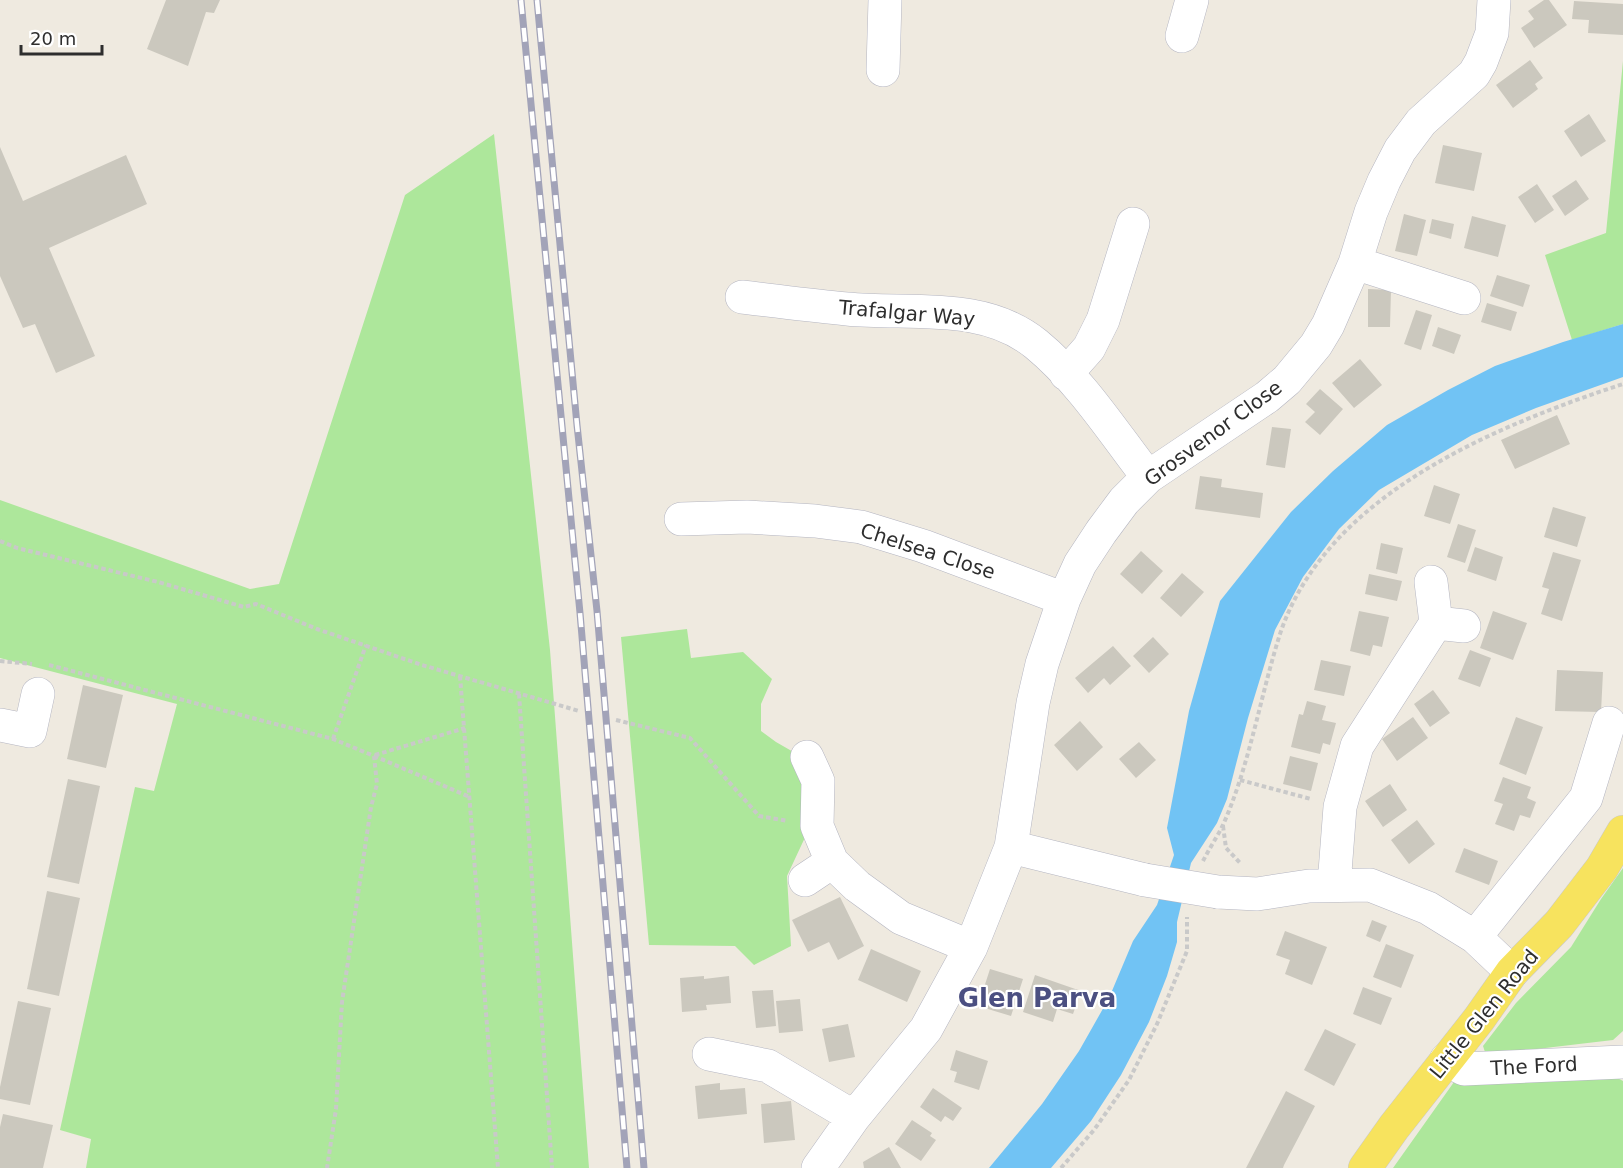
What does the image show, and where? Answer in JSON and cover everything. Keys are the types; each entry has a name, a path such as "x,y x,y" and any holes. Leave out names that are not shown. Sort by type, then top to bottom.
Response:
{"main road":[{"name":"Little Glen Road","path":"1365,1168 1512,972 1559,924 1602,868 1623,832"}],"street":[{"path":"883,70 885,0"},
{"path":"1182,36 1192,0"},
{"name":"Grosvenor Close","path":"818,1168 854,1118 926,1029 971,946 1011,847 1035,693 1051,631 1080,564 1124,501 1148,477 1267,397 1303,363 1328,325 1355,263 1371,212 1400,150 1420,122 1473,74 1481,62 1492,33 1494,0"},
{"path":"1066,374 1089,348 1102,320 1133,224"},
{"path":"1355,263 1464,298"},
{"name":"Trafalgar Way","path":"742,297 848,309 950,313 973,316 1016,331 1036,344 1066,374 1148,477"},
{"name":"Chelsea Close","path":"681,519 747,517 815,521 861,527 923,546 1064,599"},
{"path":"1334,885 1340,807 1357,746 1450,624 1431,582"},
{"path":"0,725 30,731 39,674"},
{"path":"1475,938 1586,798 1609,723"},
{"path":"807,757 818,781 817,826 832,862 857,886 900,918 971,946"},
{"path":"1011,847 1145,880 1218,892 1257,894 1309,886 1370,885 1428,908 1475,938 1512,972"},
{"path":"805,880 832,862"},
{"path":"709,1054 768,1066 854,1118"},
{"name":"The Ford","path":"1446,1060 1464,1069 1623,1062"}],"path":[{"path":"1201,864 1222,826 1240,780 1281,632 1297,595 1323,554 1350,524 1378,501 1443,460 1503,429 1623,384"},
{"path":"0,541 17,548 158,582 244,607 256,604 317,629 460,676 579,711"},
{"path":"333,739 366,645"},
{"path":"0,661 39,674 333,739 470,797"},
{"path":"460,676 498,1168"},
{"path":"519,694 552,1168"},
{"path":"616,720 690,738 759,816 817,826"},
{"path":"374,756 465,728"},
{"path":"327,1168 336,1109 342,1002 371,807 377,784 374,756"},
{"path":"1240,780 1340,807"},
{"path":"1222,826 1226,848 1252,875 1257,894"},
{"path":"1061,1168 1094,1130 1129,1080 1157,1024 1187,951 1187,913"}],"green space":[{"path":"1623,61 1623,324 1572,340 1545,255 1606,233"},
{"path":"494,134 550,650 589,1168 86,1168 91,1139 60,1130 135,787 154,791 177,704 0,658 0,500 250,589 279,584 405,195"},
{"path":"687,629 691,658 743,652 772,679 761,704 761,731 809,761 808,831 787,876 791,946 754,965 735,946 649,945 621,637"},
{"path":"1623,868 1623,1031 1613,1040 1493,1054 1485,1052 1483,1046 1516,1003 1571,947"},
{"path":"1599,1068 1623,1081 1623,1168 1393,1168 1454,1082"}],"water":[{"path":"1623,324 1623,377 1536,408 1472,435 1379,490 1339,529 1303,577 1275,630 1248,718 1227,799 1217,823 1191,863 1177,922 1177,942 1167,976 1149,1022 1121,1075 1091,1121 1051,1168 989,1168 1042,1104 1079,1051 1109,998 1133,941 1157,905 1174,855 1167,828 1189,711 1220,601 1291,512 1333,471 1387,425 1495,366"}],"building":[{"path":"166,0 220,0 214,13 206,12 188,66 147,49"},
{"path":"1544,0 1549,0 1567,25 1534,48 1521,28 1534,19 1528,11"},
{"path":"1574,1 1623,4 1623,35 1588,33 1589,20 1572,19"},
{"path":"1530,60 1543,78 1535,84 1538,89 1513,108 1496,85"},
{"path":"1589,114 1606,141 1581,157 1564,131"},
{"path":"1443,145 1482,153 1474,191 1435,183"},
{"path":"0,147 23,201 126,155 147,204 49,248 95,356 56,373 35,324 23,328 0,276"},
{"path":"1576,180 1589,199 1565,216 1552,196"},
{"path":"1537,184 1554,210 1535,223 1518,197"},
{"path":"1404,214 1426,220 1417,256 1395,251"},
{"path":"1472,216 1506,225 1498,257 1464,248"},
{"path":"1432,219 1454,224 1451,239 1429,233"},
{"path":"1497,275 1530,285 1523,307 1490,296"},
{"path":"1368,289 1391,290 1390,327 1368,327"},
{"path":"1487,303 1517,312 1511,331 1481,322"},
{"path":"1416,310 1432,315 1421,350 1404,344"},
{"path":"1438,327 1461,335 1454,354 1432,346"},
{"path":"1360,359 1382,385 1354,408 1332,383"},
{"path":"1320,389 1343,409 1320,435 1305,422 1315,412 1306,404"},
{"path":"1557,415 1570,444 1515,469 1501,440"},
{"path":"1272,427 1291,429 1285,468 1266,465"},
{"path":"1200,476 1222,479 1221,487 1263,493 1260,518 1195,509"},
{"path":"1434,485 1460,494 1450,524 1424,516"},
{"path":"1553,507 1586,517 1577,547 1544,537"},
{"path":"1458,524 1476,530 1465,563 1447,557"},
{"path":"1381,543 1403,548 1397,574 1376,569"},
{"path":"1475,547 1503,557 1496,581 1467,571"},
{"path":"1141,551 1163,571 1142,594 1120,574"},
{"path":"1553,552 1581,560 1562,621 1541,614 1549,589 1542,587"},
{"path":"1182,573 1204,592 1181,617 1160,598"},
{"path":"1369,574 1402,581 1397,601 1365,594"},
{"path":"1359,611 1389,617 1382,647 1373,645 1370,656 1350,651"},
{"path":"1493,611 1527,623 1513,660 1480,648"},
{"path":"1153,637 1169,654 1149,673 1133,656"},
{"path":"1113,646 1131,666 1110,685 1104,678 1088,693 1075,678"},
{"path":"1470,650 1491,658 1480,687 1458,679"},
{"path":"1321,660 1351,666 1344,696 1314,690"},
{"path":"1557,670 1603,672 1601,712 1555,711"},
{"path":"83,685 123,695 106,768 67,759"},
{"path":"1433,690 1450,713 1430,727 1414,704"},
{"path":"1307,701 1326,706 1322,720 1336,723 1330,745 1323,743 1320,754 1291,747 1299,714 1303,715"},
{"path":"1413,717 1428,738 1397,761 1382,739"},
{"path":"1516,717 1543,727 1526,775 1499,764"},
{"path":"1080,721 1103,747 1077,771 1054,745"},
{"path":"1139,742 1156,760 1136,778 1119,759"},
{"path":"1290,756 1318,763 1311,791 1283,784"},
{"path":"1503,777 1531,787 1527,798 1536,802 1530,818 1520,815 1514,831 1495,824 1503,804 1494,801"},
{"path":"68,779 100,786 79,884 47,877"},
{"path":"1390,784 1407,810 1383,827 1365,801"},
{"path":"1417,820 1435,844 1409,864 1391,840"},
{"path":"1464,848 1498,861 1489,885 1455,872"},
{"path":"47,891 80,898 59,996 27,989"},
{"path":"840,897 864,946 838,960 829,942 808,952 792,920"},
{"path":"1372,920 1387,926 1380,942 1366,936"},
{"path":"1285,931 1327,947 1312,985 1285,974 1290,960 1276,955"},
{"path":"1386,944 1414,955 1401,988 1373,977"},
{"path":"871,949 921,971 907,1002 858,980"},
{"path":"990,969 1023,979 1011,1016 978,1006"},
{"path":"1035,975 1081,991 1073,1014 1057,1009 1053,1022 1023,1012"},
{"path":"704,976 704,979 729,976 731,1003 706,1005 707,1010 682,1012 680,978"},
{"path":"1363,987 1392,998 1381,1025 1353,1014"},
{"path":"773,990 776,1026 756,1028 752,991"},
{"path":"800,999 803,1031 779,1033 776,1001"},
{"path":"18,1001 51,1008 30,1105 0,1099 0,1087"},
{"path":"848,1024 855,1057 829,1062 822,1029"},
{"path":"1325,1029 1356,1044 1334,1086 1304,1070"},
{"path":"956,1050 988,1061 979,1090 954,1082 957,1072 950,1070"},
{"path":"720,1083 720,1090 745,1088 747,1114 698,1119 695,1086"},
{"path":"933,1088 962,1108 953,1121 945,1116 941,1122 920,1107"},
{"path":"1286,1091 1315,1106 1283,1168 1246,1168"},
{"path":"791,1101 795,1140 764,1143 761,1104"},
{"path":"3,1114 53,1125 43,1168 0,1168 0,1127"},
{"path":"912,1120 932,1133 930,1136 936,1140 921,1161 895,1144"},
{"path":"889,1147 901,1168 864,1168 863,1162"}],"railway":[{"path":"521,0 580,613 627,1168"},
{"path":"537,0 597,611 644,1168"}],"district":[{"name":"Glen Parva","path":"1037,998"}]}
